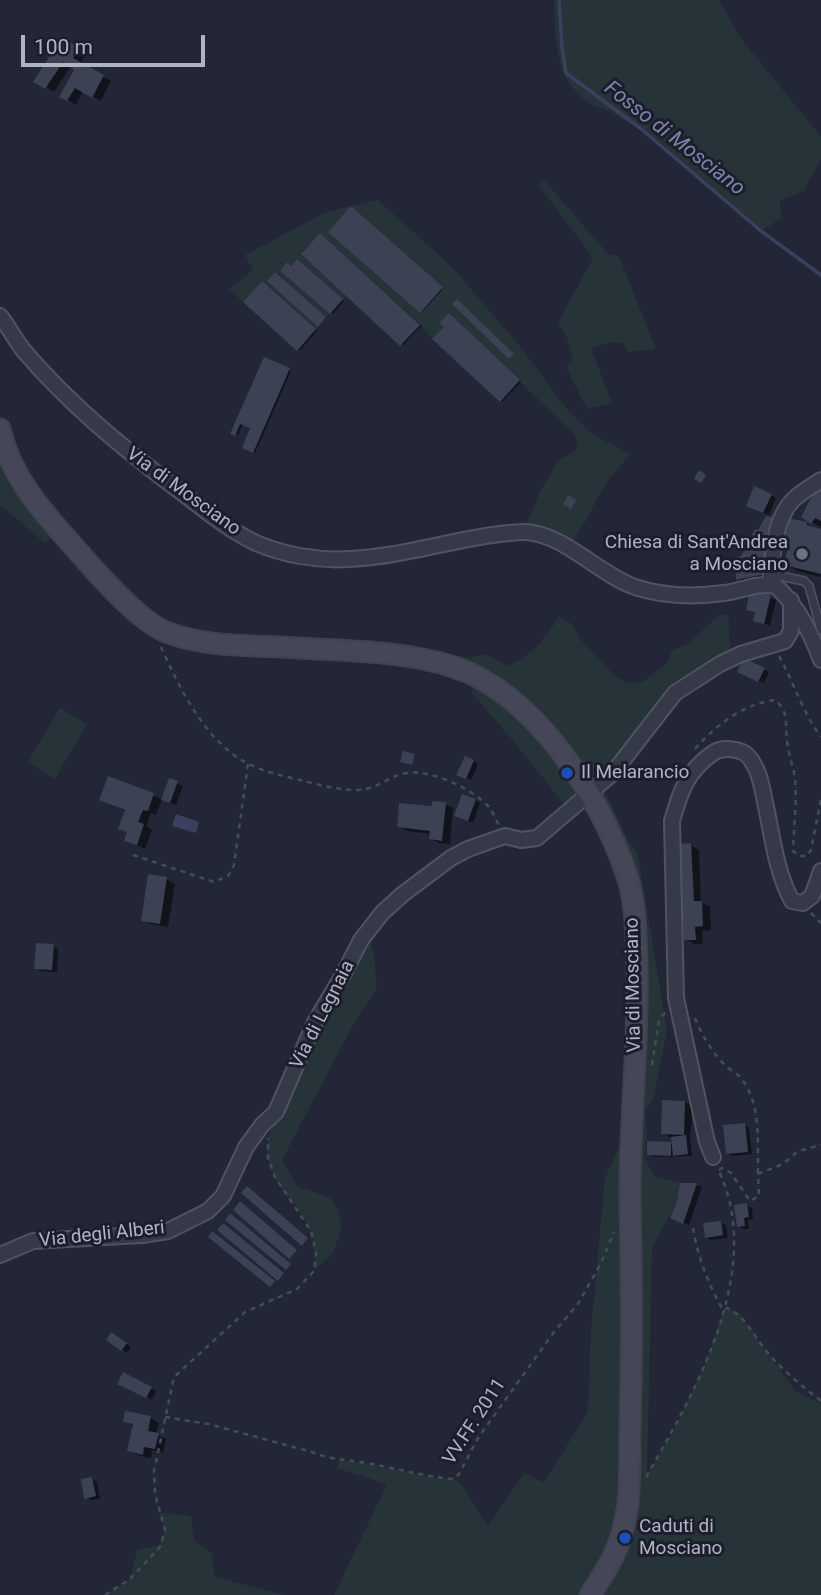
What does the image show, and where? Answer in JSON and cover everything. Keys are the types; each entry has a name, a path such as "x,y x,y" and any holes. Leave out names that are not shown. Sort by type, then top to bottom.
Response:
{"main road":[{"name":"Via di Mosciano","path":"0,429 4,448 34,502 98,574 155,627 198,642 392,653 457,668 481,679 523,708 556,747 589,794 627,875 636,935 638,991 631,1174 629,1479 624,1529 614,1556 590,1595"}],"street":[{"name":"Via di Mosciano","path":"0,316 22,349 96,426 227,527 257,543 288,553 347,560 390,556 474,538 523,532 538,534 557,542 617,579 636,587 678,596 724,593 757,585 773,585"},
{"path":"821,480 794,499 786,510 774,544 773,585 790,600 808,628 821,660"},
{"path":"773,644 785,641 791,631 790,600"},
{"name":"Via di Legnaia","path":"276,1112 314,1022 360,940 382,913 451,858 505,836 521,841 537,838 613,773 674,693 741,653 773,644"},
{"path":"716,1164 707,1142 676,998 672,821 679,794 697,764 718,750 735,749 748,756 760,777 780,872 792,901 803,903 812,897 821,871"},
{"name":"Via degli Alberi","path":"0,1255 33,1241 142,1236 168,1231 208,1211 223,1196 246,1147 262,1125 276,1112"}],"lane":[{"path":"773,585 780,576 786,575 804,581 809,586 821,630"}],"path":[{"path":"155,627 174,674 205,725 225,748 248,764 269,773 335,788 360,790 372,788 405,773 416,772 440,778 461,785 489,808 505,836"},
{"path":"773,644 810,722 821,737"},
{"path":"133,855 214,882 228,876 234,865 248,764"},
{"path":"694,1016 702,1035 719,1059 739,1075 749,1091 757,1118 759,1196 750,1201 731,1173 716,1164"},
{"path":"106,1595 130,1579 160,1547 165,1530 155,1494 154,1471 174,1377 245,1311 297,1289 314,1270 316,1253 311,1231 275,1177 268,1158 268,1139"},
{"path":"758,1174 783,1164 799,1151 821,1144"},
{"path":"640,1487 676,1425 705,1364 731,1280 734,1228 730,1202 716,1164"},
{"name":"VV.FF. 2011","path":"166,1417 208,1424 312,1452 325,1458 400,1469 428,1478 454,1479 492,1418 554,1332 578,1304 601,1263 617,1226"},
{"path":"693,1228 696,1247 711,1291 723,1310"},
{"path":"723,1310 727,1308 740,1314 764,1349 793,1379 821,1401"}],"shaded area":[{"path":"554,0 719,0 739,36 821,137 821,158 804,191 780,200 782,218 761,231 640,128 589,103 575,91 558,55"},
{"path":"544,180 608,254 619,256 656,349 628,352 623,343 610,342 591,348 612,403 587,409 566,367 573,359 568,340 558,323 593,258 539,186"},
{"path":"378,200 454,269 523,350 566,408 592,434 631,454 609,479 571,545 539,527 523,532 540,492 558,461 578,449 574,434 449,313 440,322 444,327 432,339 420,324 320,233 301,254 347,296 343,299 297,259 291,266 287,262 280,271 330,314 326,317 276,272 267,281 318,327 316,329 262,281 243,302 229,289 253,270 245,255 326,212 351,206","holes":["351,206 442,286 420,312 329,232"]},
{"path":"0,429 60,532 45,543 0,505"},
{"path":"728,614 731,659 675,693 601,783 638,855 667,1031 653,1100 645,1111 647,1132 644,1158 655,1177 680,1183 677,1201 652,1248 647,1474 676,1425 710,1352 723,1310 727,1308 740,1314 795,1391 821,1404 821,1595 334,1595 387,1484 337,1468 340,1460 428,1477 454,1479 462,1485 488,1526 524,1473 544,1483 588,1411 591,1329 605,1178 617,1151 632,1128 627,875 589,795 569,811 472,693 474,676 445,665 449,654 468,658 485,654 509,666 538,645 559,616 572,624 582,641 615,676 628,683 642,682 665,665 671,651 689,643 719,615"},
{"path":"60,708 87,724 55,779 28,762"},
{"path":"368,931 377,988 353,1025 282,1160 297,1186 330,1198 338,1210 342,1228 333,1253 314,1271 315,1256 311,1232 270,1167 268,1139 276,1112"},
{"path":"159,1513 191,1516 194,1540 212,1554 215,1577 285,1595 105,1595 130,1579 137,1550 159,1546 165,1530"}],"water":[{"path":"176,814 199,822 196,833 172,826"}],"building":[{"path":"62,37 79,48 73,58 104,75 92,98 75,88 67,101 59,97 74,70 63,62 45,89 33,82"},
{"path":"351,206 443,287 420,313 328,232"},
{"path":"320,233 420,325 400,346 301,254"},
{"path":"297,259 343,299 330,314 280,271 287,262 291,266"},
{"path":"275,272 326,317 318,327 267,281"},
{"path":"262,281 316,329 297,351 243,302"},
{"path":"457,299 514,354 509,359 452,304"},
{"path":"449,313 520,380 500,402 432,339 444,327 439,323"},
{"path":"264,357 290,368 253,453 242,448 250,428 240,424 235,436 230,434"},
{"path":"699,470 706,475 701,483 694,479"},
{"path":"754,486 772,494 763,513 746,506"},
{"path":"817,486 821,487 821,521 815,518 811,524 801,517"},
{"path":"568,495 576,500 571,509 563,504"},
{"path":"773,514 780,518 765,551 766,574 736,580 735,557 741,556 755,529 758,530 766,516 771,517"},
{"name":"Chiesa di Sant'Andrea a Mosciano","path":"787,518 807,522 807,525 821,529 821,574 784,565 789,542 779,540"},
{"path":"750,590 771,595 764,624 753,621 755,612 746,610"},
{"path":"744,658 765,668 758,682 737,672"},
{"path":"403,751 415,754 412,765 400,762"},
{"path":"465,756 474,760 466,779 456,775"},
{"path":"108,776 154,793 148,811 143,810 138,822 144,824 137,845 124,841 127,832 118,829 125,810 99,800"},
{"path":"169,778 178,781 170,803 161,800"},
{"path":"462,794 476,799 468,821 454,816"},
{"path":"432,801 446,802 442,841 429,839 430,831 397,827 399,803 432,806"},
{"path":"691,843 694,901 702,901 703,926 695,927 696,940 684,940 679,844"},
{"path":"148,874 167,877 160,924 141,921"},
{"path":"36,943 54,944 52,970 34,969"},
{"path":"662,1100 685,1101 684,1135 661,1134"},
{"path":"745,1123 748,1152 726,1154 723,1125"},
{"path":"686,1135 688,1154 673,1156 671,1137"},
{"path":"647,1141 671,1142 671,1156 647,1155"},
{"path":"680,1183 697,1183 683,1224 670,1218"},
{"path":"247,1186 308,1238 302,1246 241,1193"},
{"path":"240,1201 297,1250 289,1259 233,1210"},
{"path":"747,1203 749,1217 744,1218 745,1226 737,1227 734,1205"},
{"path":"230,1213 291,1264 286,1270 225,1220"},
{"path":"721,1221 723,1235 705,1238 703,1223"},
{"path":"223,1223 284,1273 278,1281 217,1230"},
{"path":"212,1231 275,1281 270,1287 208,1237"},
{"path":"111,1332 127,1343 121,1351 106,1340"},
{"path":"123,1372 152,1387 146,1398 117,1384"},
{"path":"125,1411 151,1416 148,1431 159,1433 155,1449 144,1447 143,1455 127,1451 133,1424 123,1422"},
{"path":"92,1477 96,1496 84,1499 81,1479"}],"waterway":[{"name":"Fosso di Mosciano","path":"559,0 566,73 640,128 761,231 821,275"}],"place":[{"name":"Chiesa di Sant'Andrea a Mosciano","path":"802,554"},
{"name":"Il Melarancio","path":"567,773"},
{"name":"Caduti di Mosciano","path":"625,1538"}]}
